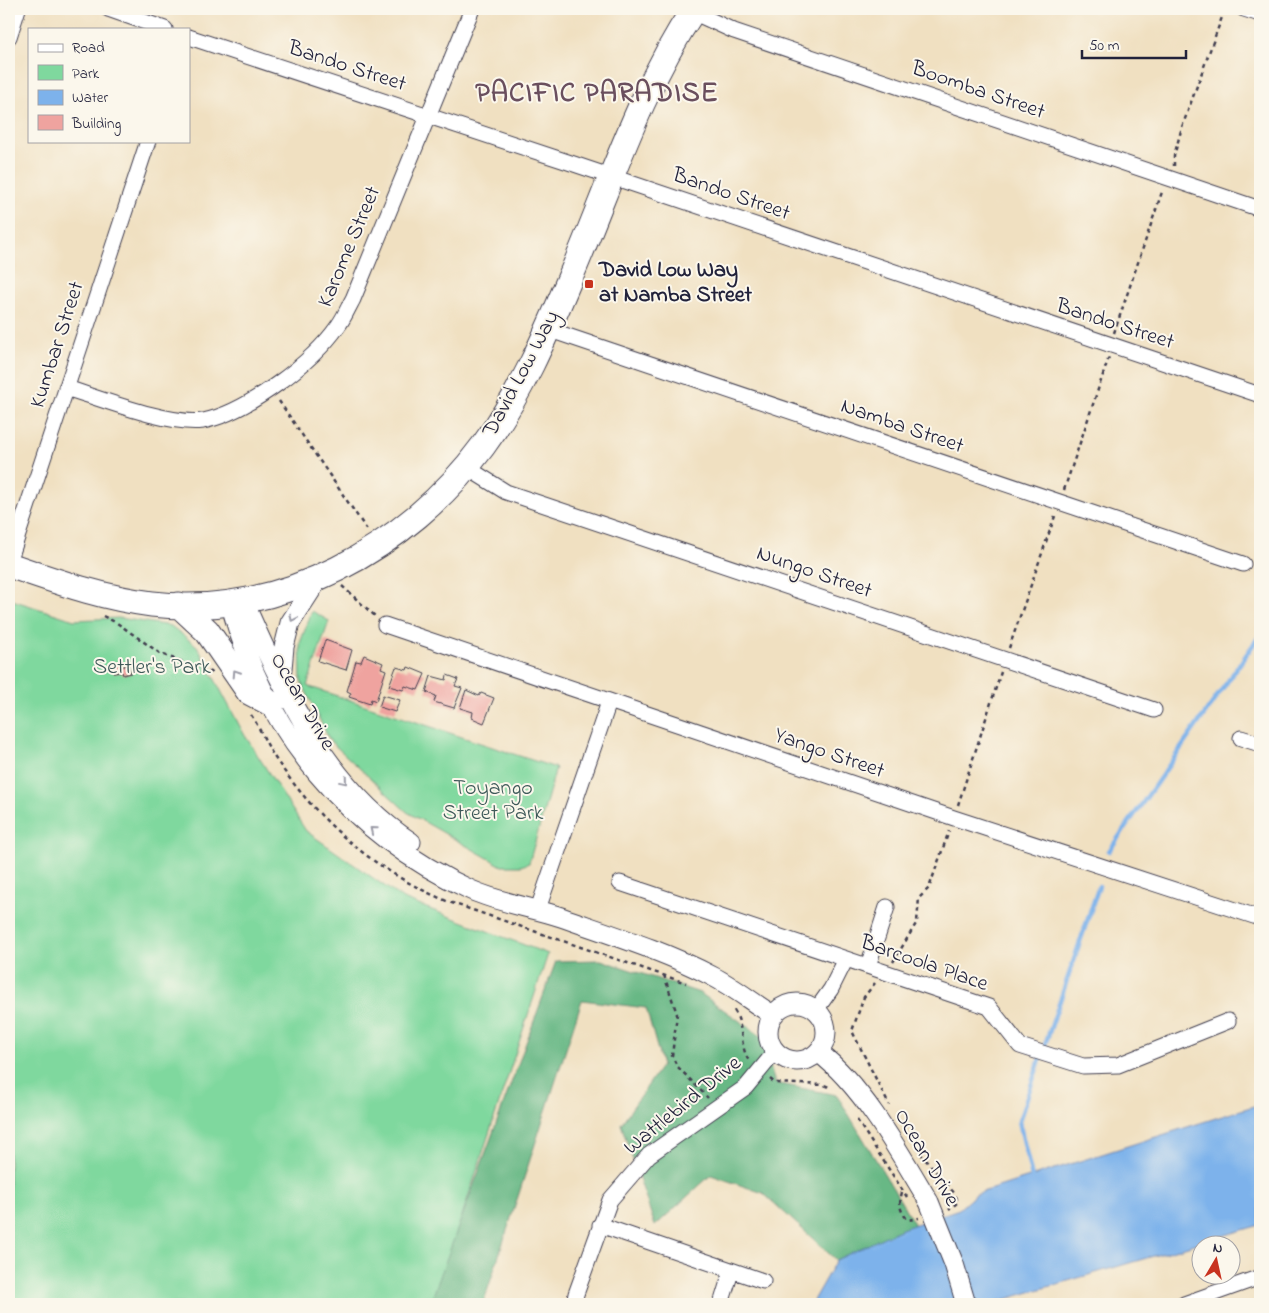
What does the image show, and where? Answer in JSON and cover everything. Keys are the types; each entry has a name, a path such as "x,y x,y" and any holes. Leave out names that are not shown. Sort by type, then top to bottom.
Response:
{"main road":[{"name":"David Low Way","path":"9,564 100,594 154,604 179,605 237,601 279,592 325,575 379,545 425,509 466,467 499,424 547,329 648,90 690,10"},
{"path":"179,605 207,631 249,692 272,704"}],"street":[{"path":"9,37 18,9"},
{"path":"108,9 162,28"},
{"name":"Karome Street","path":"66,388 142,412 168,418 202,421 244,405 271,389 310,356 338,327 353,299 472,9"},
{"path":"1244,9 1260,14"},
{"name":"Boomba Street","path":"690,10 744,34 1260,209"},
{"name":"Bando Street","path":"190,37 612,176 1260,395"},
{"name":"Kumbar Street","path":"9,564 148,142"},
{"name":"Namba Street","path":"547,329 1243,564"},
{"name":"Nungo Street","path":"466,467 506,492 1154,710"},
{"path":"281,681 284,647 290,623 325,575"},
{"name":"Ocean Drive","path":"237,601 316,744 335,771 374,814 401,836 450,867 504,890 538,909"},
{"name":"Ocean Drive","path":"237,601 238,632 292,741 323,782 349,810 382,837 445,877 471,890 493,899 538,909 671,957 714,977 773,1015"},
{"name":"Yango Street","path":"385,625 954,818 1260,918"},
{"path":"538,909 609,702"},
{"path":"1241,738 1260,744"},
{"name":"Barcoola Place","path":"620,883 989,1007 1020,1046 1083,1066 1118,1064 1228,1021"},
{"path":"868,966 887,907"},
{"path":"816,1010 831,989 846,959"},
{"path":"789,1004 808,1005 816,1010 822,1018 826,1036 818,1052 801,1061 792,1061 775,1052 768,1034 768,1024 773,1015 789,1004"},
{"name":"Wattlebird Drive","path":"574,1304 610,1200 649,1155 746,1087 775,1052"},
{"name":"Ocean Drive","path":"818,1052 832,1063 887,1131 929,1202 954,1264 966,1304"},
{"path":"600,1225 730,1272 763,1281"},
{"path":"720,1304 730,1272"},
{"path":"1184,1304 1260,1278"}],"path":[{"path":"271,389 379,545"},
{"path":"325,575 385,625"},
{"path":"664,975 677,1014 672,1056 677,1066 717,1107"}],"green space":[{"name":"Settler's Park","path":"9,599 74,620 119,618 171,626 197,646 244,734 306,831 403,899 548,954 433,1304 9,1304"},
{"name":"Toyango Street Park","path":"312,611 329,621 307,686 556,768 529,863 521,866 502,866 407,812 330,741 301,681 300,643"},
{"path":"601,960 700,993 761,1036 775,1083 837,1095 915,1225 836,1260 763,1193 711,1175 655,1226 621,1124 662,1065 646,1008 582,1000 483,1304 430,1304 556,961"}],"water":[{"path":"1260,1104 1260,1225 1222,1236 1192,1236 1192,1245 989,1304 811,1304 836,1260 899,1230 959,1209 976,1194"}],"building":[{"path":"325,640 352,650 346,670 318,661"},
{"path":"364,655 383,663 381,668 386,670 376,701 371,699 370,704 349,697 351,693 347,691 356,661 361,662"},
{"path":"120,663 121,667 128,665 131,673 123,675 122,672 114,673 112,665"},
{"path":"396,667 407,670 408,667 425,674 418,690 405,686 403,690 389,686"},
{"path":"447,675 458,679 455,686 462,688 454,708 434,702 436,696 426,692 431,676 446,680"},
{"path":"466,690 479,696 481,693 494,698 484,723 472,718 473,712 460,708"},
{"path":"383,695 400,700 395,712 379,707"}],"waterway":[{"path":"1109,851 1260,635"},
{"path":"1033,1182 1019,1121 1099,886"}],"place":[{"name":"David Low Way at Namba Street","path":"589,284"}],"district":[{"name":"PACIFIC PARADISE","path":"597,94"}]}
